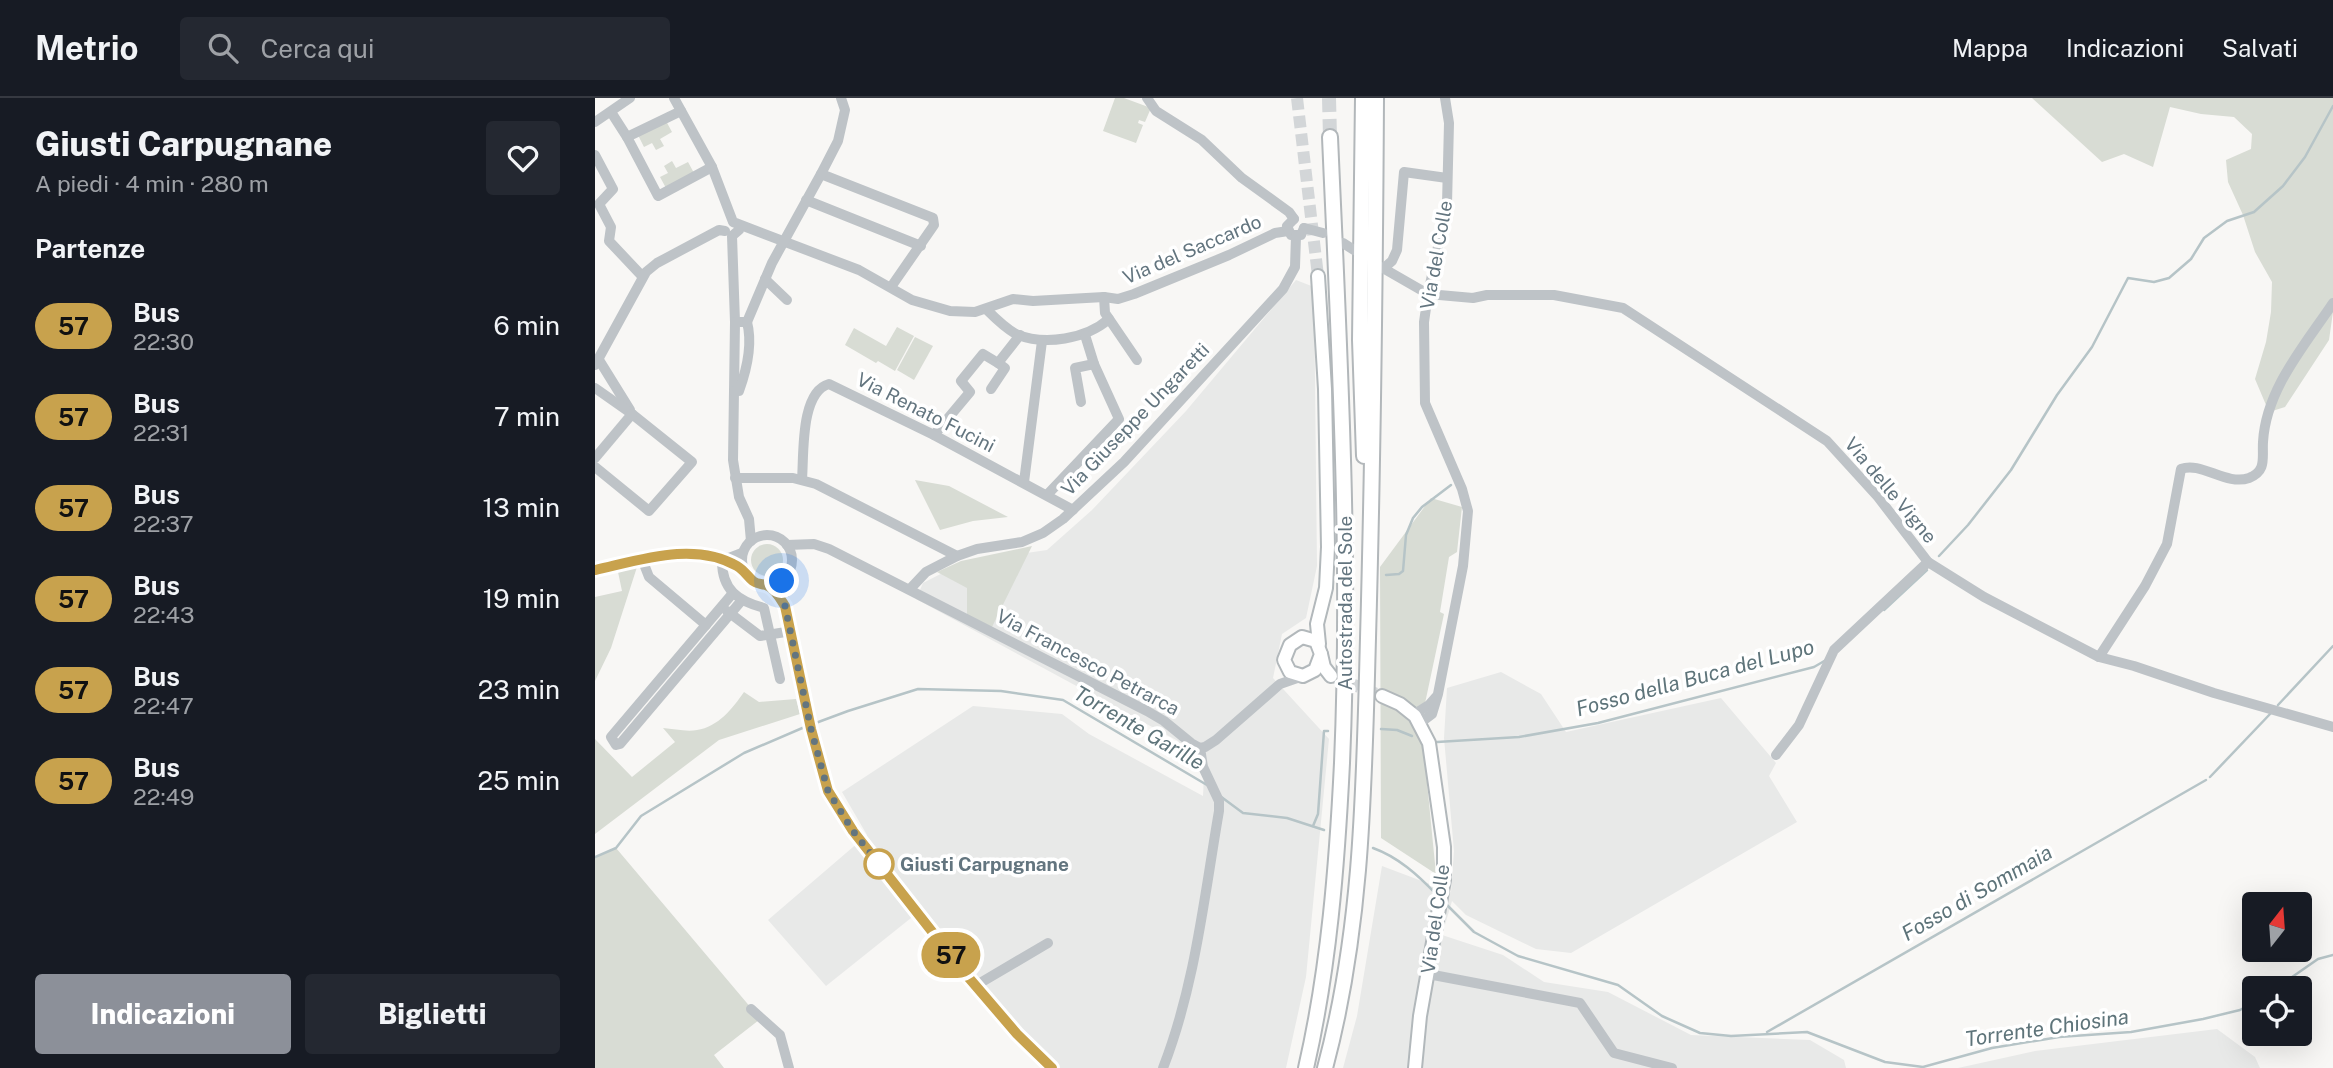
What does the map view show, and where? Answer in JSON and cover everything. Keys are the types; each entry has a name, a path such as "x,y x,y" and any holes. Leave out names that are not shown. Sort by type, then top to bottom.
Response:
{"highway":[{"name":"Autostrada del Sole","path":"1363,98 1360,340 1369,618"},
{"name":"Autostrada del Sole","path":"1325,1068 1337,1024 1355,916 1361,859 1369,618 1376,98"},
{"name":"Autostrada del Sole","path":"1306,1068 1318,1016 1327,954 1337,850 1346,675 1347,590 1330,137"}],"main road":[{"path":"1317,624 1290,645 1285,655 1285,665 1294,675 1307,675 1320,649 1317,624 1326,589 1328,547 1325,389 1318,276"},
{"path":"1302,637 1311,638 1320,649"},
{"path":"1382,696 1400,704 1416,719"},
{"name":"Via del Colle","path":"1415,1068 1427,974 1444,880 1444,847 1429,743 1416,719"}],"street":[{"path":"595,122 630,98"},
{"path":"674,98 733,228 736,391 733,460 739,497 750,521 751,541"},
{"path":"736,391 748,358 750,331 747,322 783,243 838,141 845,110 841,98"},
{"path":"1147,98 1156,111 1202,140 1242,178 1289,212 1294,219 1301,220 1304,228 1301,235 1292,234 1288,224 1294,219"},
{"name":"Via del Colle","path":"1416,719 1438,694 1463,566 1468,510 1462,489 1425,402 1424,322 1447,204 1449,123 1445,98"},
{"path":"627,137 681,111"},
{"path":"611,112 658,196 708,169"},
{"path":"595,155 614,189 599,204 611,227 609,241 642,276"},
{"path":"1428,294 1383,267 1392,261 1397,250 1403,172 1447,178"},
{"path":"821,174 933,218 934,225 891,287"},
{"path":"806,200 921,246"},
{"path":"632,414 597,363 642,276 657,263 719,230 733,228"},
{"name":"Via del Saccardo","path":"733,228 751,229 859,270 912,300 929,306 950,311 975,312 1013,299 1118,299 1229,255 1275,233 1292,234"},
{"path":"1304,228 1323,233"},
{"name":"Via Giuseppe Ungaretti","path":"910,589 926,572 957,556 977,549 1030,539 1047,531 1073,510 1124,462 1283,289 1295,267 1292,234"},
{"path":"1343,243 1354,250"},
{"path":"765,279 787,300"},
{"name":"Via delle Vigne","path":"1428,294 1473,298 1487,295 1554,295 1623,308 1827,441 1878,497 1928,562 1984,597 2099,657 2333,727"},
{"path":"1104,297 1105,313 1137,360"},
{"path":"2099,657 2145,586 2167,544 2181,469 2190,467 2232,480 2246,479 2258,474 2262,469 2264,434 2276,392 2333,303"},
{"path":"987,310 1020,335 1042,341 1085,335 1109,319"},
{"path":"735,322 747,322"},
{"path":"997,363 1020,335"},
{"path":"1047,495 1119,419 1094,365 1085,335"},
{"path":"1024,482 1042,341"},
{"path":"934,435 970,392 961,381 983,354 1005,368 991,389"},
{"path":"1081,402 1075,368 1094,365"},
{"name":"Via Renato Fucini","path":"802,479 809,406 825,384 934,435 1073,510"},
{"path":"595,388 692,462 649,511 595,467"},
{"path":"595,458 632,414"},
{"path":"735,478 753,476 802,479 832,491 957,556"},
{"path":"750,521 766,535 778,538 787,545 792,563"},
{"path":"595,570 676,553 729,558 743,553 751,541 766,535"},
{"name":"Via Francesco Petrarca","path":"787,545 820,545 910,589 1155,716 1200,748"},
{"path":"709,557 734,564 750,579 768,586 787,576 797,554 808,545"},
{"path":"743,553 744,571"},
{"path":"642,559 649,578 706,625"},
{"path":"722,561 722,573 737,597 764,608 780,679"},
{"path":"1776,755 1799,725 1834,650 1928,562"},
{"path":"782,581 811,729 828,791 853,831 975,986 1017,1034 1052,1068"},
{"path":"768,586 785,606"},
{"path":"737,597 722,606 706,625 695,647 620,744 616,745 611,737 695,647 730,614 737,597"},
{"path":"722,606 760,636 792,631"},
{"path":"1280,684 1285,665"},
{"path":"1163,1068 1195,958 1219,811 1219,801 1203,767 1200,748 1216,740 1280,684 1307,675"},
{"path":"975,986 1048,943"},
{"path":"1427,974 1580,1003 1614,1053 1672,1068"},
{"path":"751,1009 779,1035 789,1068"}],"shaded area":[{"path":"1115,98 1124,98 1151,108 1145,122 1139,120 1138,123 1143,125 1136,143 1103,131"},
{"path":"2032,98 2333,98 2333,312 2329,340 2285,407 2269,412 2255,379 2266,342 2272,282 2255,252 2243,215 2228,182 2226,160 2251,149 2252,134 2234,117 2201,114 2170,107 2153,167 2124,154 2102,162"},
{"path":"666,121 672,132 660,139 664,146 656,150 652,143 644,147 638,135"},
{"path":"672,161 676,168 688,162 694,173 666,188 660,177 668,173 664,166"},
{"path":"1296,280 1314,287 1317,566 1306,618 1282,634 1273,678 1329,739 1306,977 1286,1068 1042,1068 971,990 916,914 826,986 768,920 867,835 842,792 973,706 1062,714 1089,734 1203,796 1204,775 1178,741 916,599 923,583 964,562 1047,550 1092,510 1186,411"},
{"path":"897,327 914,336 895,371 845,345 854,328 886,346"},
{"path":"915,337 933,346 914,380 897,370"},
{"path":"915,480 949,486 1008,517 973,521 940,530"},
{"path":"1431,498 1462,507 1457,552 1449,557 1440,612 1444,614 1424,708 1424,752 1436,874 1381,838 1380,567"},
{"path":"767,544 778,549 783,560 778,571 767,576 756,571 751,560 756,549"},
{"path":"1032,546 992,627 967,615 967,588 937,572 961,561"},
{"path":"637,567 611,648 595,681 595,597 622,591 618,572"},
{"path":"1501,672 1541,694 1566,732 1721,698 1776,763 1769,776 1797,822 1571,953 1536,949 1466,915 1452,901 1442,935 1503,955 1544,982 1608,992 1691,1035 1810,1040 1844,1060 1846,1068 1343,1068 1357,1016 1382,866 1451,892 1454,851 1444,738 1447,688"},
{"path":"744,692 759,702 796,699 800,714 719,740 595,834 595,739 632,777 675,742 663,728 693,731 712,725 730,710"},
{"path":"616,848 757,1015 759,1020 714,1055 724,1068 595,1068 595,858"},
{"path":"2217,1029 2255,1057 2260,1068 1958,1068 2035,1051"}],"waterway":[{"name":"Fosso della Buca del Lupo","path":"1939,556 1968,525 2011,470 2057,395 2092,347 2128,278 2154,282 2169,278 2191,259 2204,238 2227,221 2254,212 2283,186 2305,157 2333,106"},
{"path":"1386,575 1403,571 1406,535 1413,518 1422,507 1451,485"},
{"name":"Fosso della Buca del Lupo","path":"1884,610 1927,570"},
{"name":"Fosso di Sommaia","path":"2278,705 2333,646"},
{"name":"Fosso della Buca del Lupo","path":"1437,742 1519,737 1598,723 1814,667 1826,660"},
{"name":"Torrente Garille","path":"813,724 918,689 1001,691 1063,700 1207,785"},
{"name":"Fosso di Sommaia","path":"2210,777 2271,713"},
{"name":"Torrente Garille","path":"595,857 616,848 641,816 744,753 807,726"},
{"name":"Fosso della Buca del Lupo","path":"1381,729 1397,730 1412,736"},
{"name":"Fosso della Buca del Lupo","path":"1313,826 1318,814 1324,731 1328,731"},
{"name":"Fosso di Sommaia","path":"1767,1032 2206,780"},
{"name":"Torrente Garille","path":"1220,796 1243,813 1287,818 1324,830"},
{"name":"Torrente Garille","path":"1373,848 1407,867 1436,894"},
{"name":"Torrente Chiosina","path":"1446,904 1474,932 1518,956 1618,985 1662,1016 1700,1033 1731,1036 1807,1032 1885,1062 1923,1067 1992,1048 2059,1037 2131,1032 2242,1009"},
{"name":"Torrente Chiosina","path":"2294,976 2318,959 2333,955"}],"tunnel":[{"path":"1297,98 1318,276"},
{"path":"1329,98 1330,137"},
{"path":"1331,676 1382,696"}],"bus line":[{"name":"57","path":"595,570 665,554 709,557 734,564 750,579 768,586 776,594 785,606 792,631 811,729 828,791 853,831 963,971 1017,1034 1052,1068"}],"place":[{"name":"Giusti Carpugnane","path":"879,864"}],"route":[{"path":"782,581 811,729 828,791 853,831 879,864"}]}
